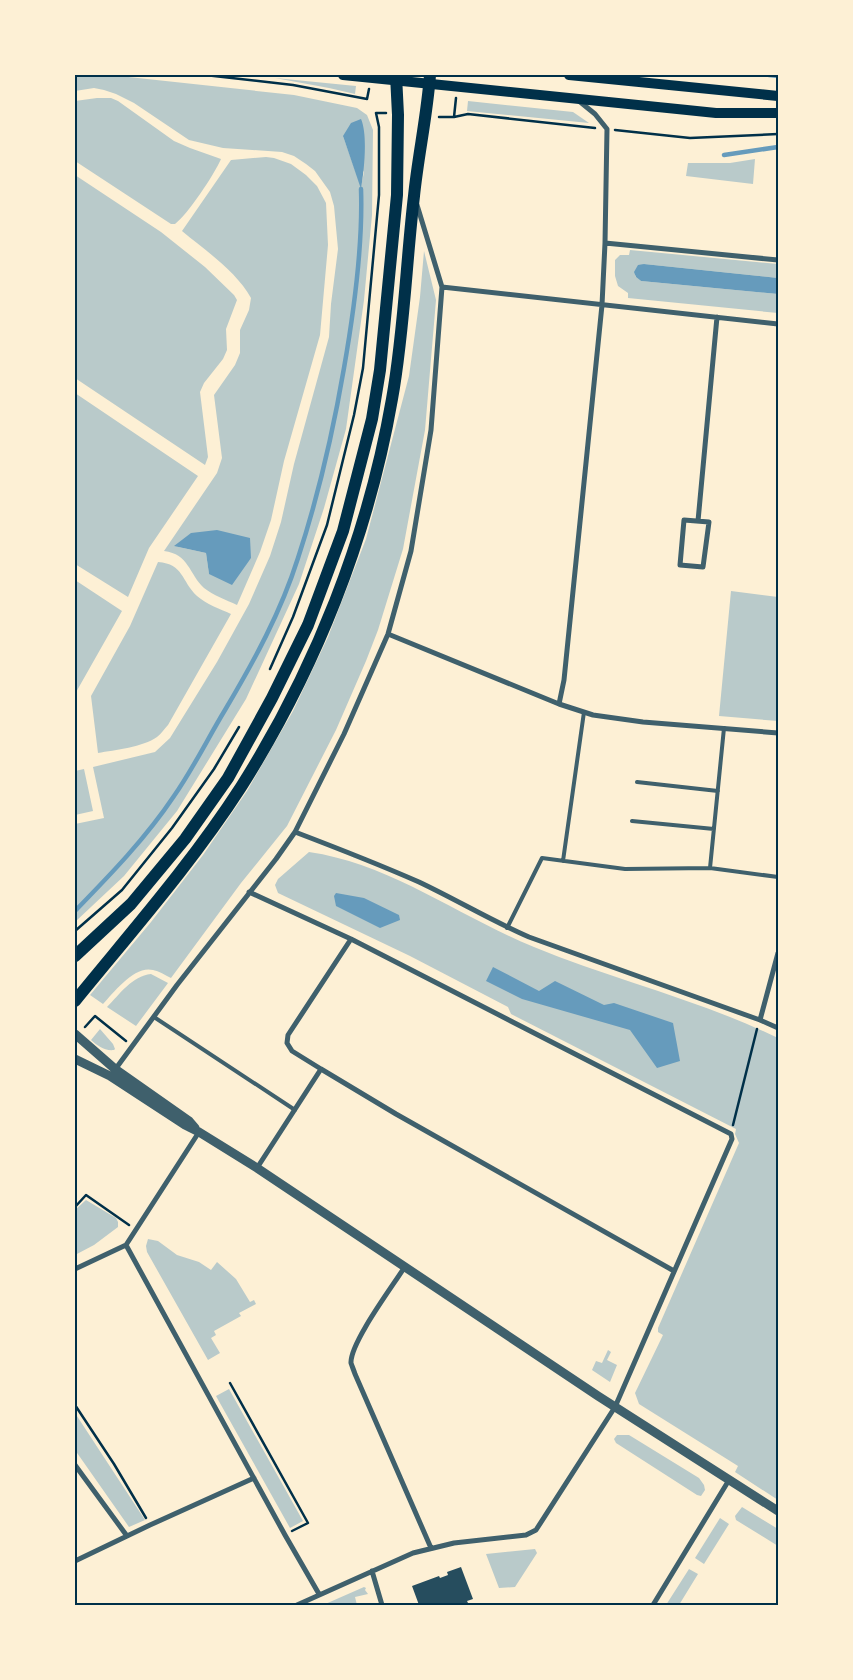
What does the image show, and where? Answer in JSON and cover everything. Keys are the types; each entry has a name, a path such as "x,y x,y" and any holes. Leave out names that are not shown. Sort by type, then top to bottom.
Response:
{"main road":[{"path":"343,75 430,79 577,99 716,113 778,113"},
{"path":"569,75 778,96"},
{"path":"75,956 131,904 185,839 228,778 272,698 308,625 343,531 372,419 380,370 396,196 398,115 396,78"},
{"path":"75,1001 198,849 241,787 288,706 323,633 359,535 392,401 414,195 430,79"}],"street":[{"path":"559,704 564,680 602,305 605,243 607,129 595,114 577,99"},
{"path":"112,1072 295,832 344,734 388,634 411,551 431,430 442,287 414,195"},
{"path":"605,243 778,260"},
{"path":"442,287 778,324"},
{"path":"698,520 717,317"},
{"path":"684,520 698,520 708,522 703,566 680,565 684,520"},
{"path":"388,634 559,704 593,715 643,722 778,733"},
{"path":"295,832 359,856 414,880 529,938 778,1028"},
{"path":"249,892 351,939 730,1134 732,1139 615,1407 536,1530 526,1536 454,1543 413,1552 297,1605"},
{"path":"351,939 288,1035 286,1043 292,1051 404,1119 674,1270"},
{"path":"760,1020 778,953"},
{"path":"75,1034 112,1072"},
{"path":"75,1059 112,1072 189,1121 199,1132 347,1227 404,1268 615,1407 778,1511"},
{"path":"257,1168 321,1069"},
{"path":"75,1269 126,1245 199,1132"},
{"path":"126,1245 319,1594"},
{"path":"404,1268 362,1333 354,1349 351,1362 431,1548"},
{"path":"75,1465 127,1536"},
{"path":"75,1561 254,1478"},
{"path":"653,1605 729,1480"},
{"path":"372,1571 382,1605"}],"lane":[{"path":"563,861 584,712"},
{"path":"710,868 724,728"},
{"path":"637,782 718,790"},
{"path":"632,820 714,829"},
{"path":"508,928 542,858 625,869 710,868 778,877"},
{"path":"154,1017 295,1110"}],"path":[{"path":"205,75 292,85 367,99"},
{"path":"267,675 293,617 326,526 354,415 363,368 378,195 379,127 376,113"},
{"path":"75,931 122,890 172,828 214,769 240,726"},
{"path":"95,1016 132,1046"},
{"path":"730,1134 760,1020"},
{"path":"75,1207 86,1195 136,1230"},
{"path":"230,1382 308,1523 285,1535"},
{"path":"75,1405 114,1464 150,1525"}],"shaded area":[{"path":"75,75 110,75 294,95 357,108 367,115 373,130 372,215 364,300 346,429 324,508 299,584 246,699 177,811 124,876 75,922 75,824 104,818 93,767 155,752 170,738 217,662 249,604 270,556 281,522 294,464 329,337 338,249 334,206 330,192 315,171 294,156 282,152 223,148 189,140 134,103 116,94 94,88 75,91","holes":["343,136 364,172 361,187"]},
{"path":"275,78 356,86 355,94 329,88"},
{"path":"111,98 118,101 174,141 221,159 200,194 187,212 175,224 171,224 75,161 75,101"},
{"path":"468,101 573,112 589,123 467,111"},
{"path":"274,158 291,164 306,175 317,186 326,203 328,245 320,335 284,461 271,520 260,552 237,605 204,588 184,560 179,556 164,551 217,473 222,458 214,395 235,365 240,353 240,330 249,310 251,298 245,288 229,270 182,231 231,160","holes":["174,546 251,558 209,574 206,553"]},
{"path":"755,159 753,184 686,176 688,163 730,163"},
{"path":"75,175 161,232 205,267 237,300 226,329 227,350 223,359 204,383 200,392 208,457 205,465 75,378"},
{"path":"630,250 778,264 778,278 644,264 635,276 641,281 778,294 778,313 628,298 628,293 618,286 615,276 615,260 620,255 629,255"},
{"path":"424,251 436,300 425,430 403,549 378,630 366,661 336,730 287,826 241,883 171,978 153,970 139,972 125,981 103,1004 90,995 151,922 203,855 247,791 293,711 328,637 366,539 409,376 420,297"},
{"path":"75,393 198,476 149,548 128,597 75,564"},
{"path":"158,562 173,566 197,596 231,614 168,725 160,734 137,746 98,753 91,696 130,626"},
{"path":"75,580 122,611 75,694"},
{"path":"731,591 778,597 778,721 719,716"},
{"path":"84,769 93,811 75,815 75,771"},
{"path":"309,852 339,858 396,879 506,935 534,947 718,1012 778,1038 778,1500 735,1472 738,1466 639,1404 635,1393 663,1335 658,1332 658,1328 739,1143 735,1134 736,1129 511,1014 508,1007 410,956 278,893 275,885 278,879"},
{"path":"151,974 168,983 136,1026 107,1007 132,982 144,975"},
{"path":"100,1029 113,1044 114,1050 104,1049 91,1040"},
{"path":"86,1200 116,1218 118,1227 94,1245 75,1255 75,1210"},
{"path":"148,1239 158,1241 177,1255 199,1262 211,1270 217,1262 236,1279 250,1302 254,1300 256,1304 239,1313 241,1316 214,1331 216,1335 211,1338 220,1353 208,1360 147,1252"},
{"path":"608,1350 611,1352 607,1360 617,1365 610,1382 592,1370 596,1361 602,1363"},
{"path":"229,1389 303,1521 290,1528 216,1396"},
{"path":"75,1413 145,1520 129,1527 75,1450"},
{"path":"617,1435 629,1435 699,1478 705,1490 701,1496 616,1443 614,1439"},
{"path":"742,1507 778,1529 778,1546 736,1520 735,1516"},
{"path":"720,1518 729,1524 704,1564 695,1558"},
{"path":"535,1549 537,1553 515,1587 499,1588 486,1554"},
{"path":"689,1569 698,1574 679,1605 666,1605"},
{"path":"364,1587 368,1594 355,1597 357,1605 323,1605"}],"water":[{"path":"361,119 365,143 361,189 343,136 351,123"},
{"path":"644,264 778,278 778,294 641,281 634,272 638,265"},
{"path":"217,530 250,538 251,558 232,585 209,574 206,553 174,546 191,533"},
{"path":"336,893 364,898 399,915 400,920 380,928 336,906 334,896"},
{"path":"493,967 539,991 555,981 604,1005 614,1003 673,1023 680,1061 657,1068 630,1030 522,999 486,981"}],"building":[{"path":"461,1567 473,1599 467,1601 469,1605 419,1605 412,1586 439,1576 440,1578 448,1575 447,1572"}],"waterway":[{"path":"769,75 778,76"},
{"path":"724,155 778,147"},
{"path":"75,911 140,841 181,786 246,673 284,598 312,512 340,392 357,279 361,233 361,189"}]}
